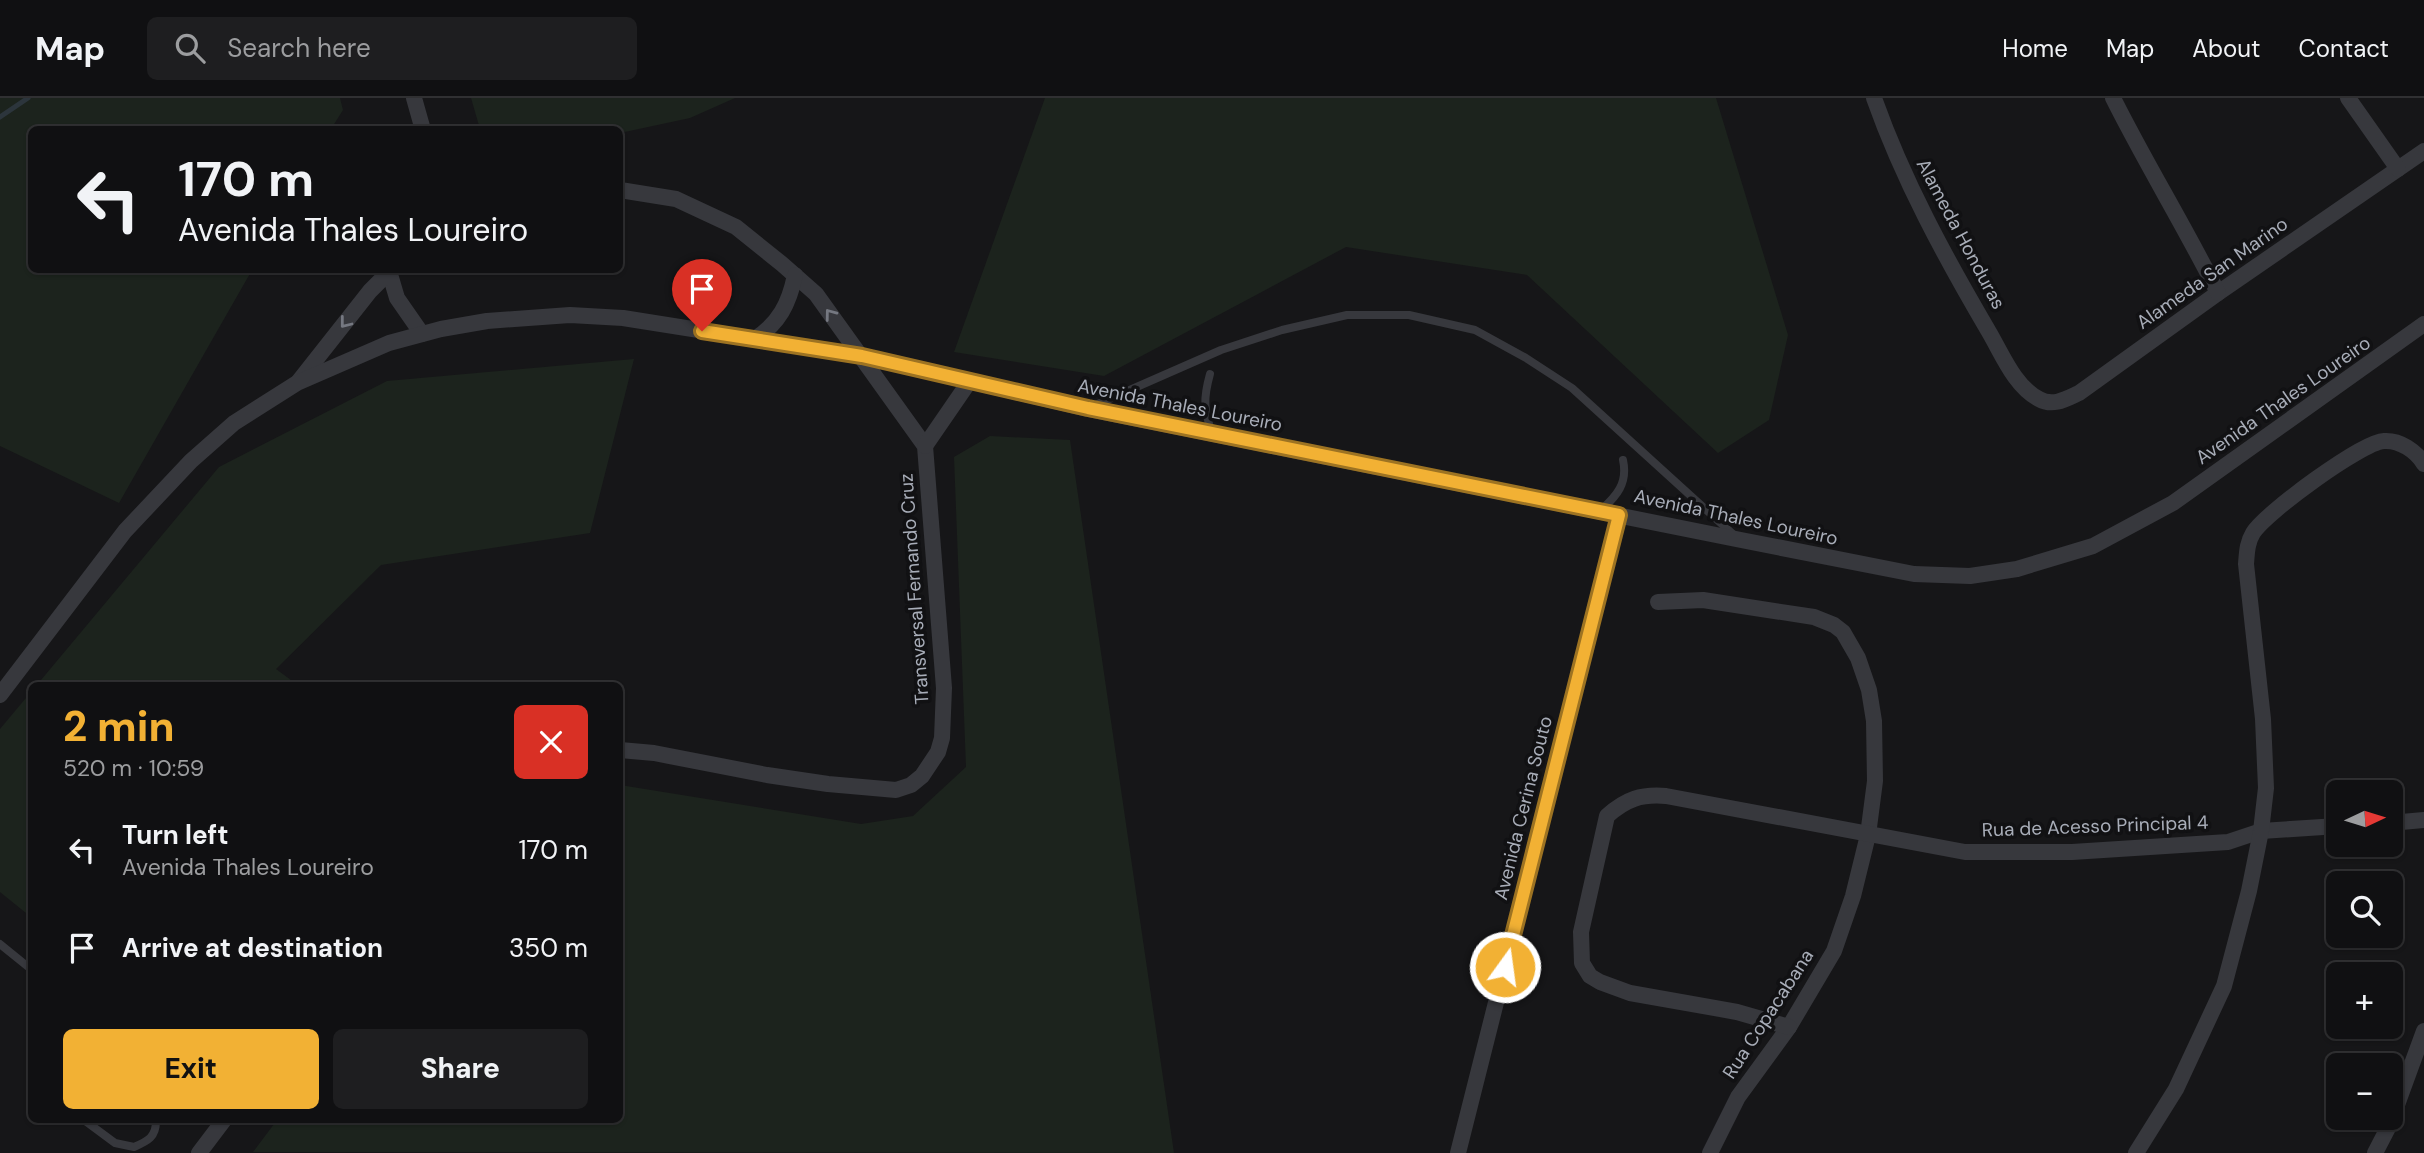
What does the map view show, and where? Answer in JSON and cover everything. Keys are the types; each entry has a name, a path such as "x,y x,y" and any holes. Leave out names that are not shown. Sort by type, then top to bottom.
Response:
{"street":[{"path":"414,98 422,126"},
{"name":"Alameda Honduras","path":"1874,98 1886,132 1948,262 2021,385"},
{"path":"2113,98 2140,153 2218,293"},
{"path":"2347,98 2398,169"},
{"name":"Alameda San Marino","path":"2021,385 2039,400 2054,403 2079,393 2424,151"},
{"name":"Transversal Fernando Cruz","path":"623,191 676,199 736,227 793,284 816,294 925,446 944,688 942,738 933,762 911,785 896,790 767,775 654,753 623,750"},
{"path":"297,383 387,273"},
{"path":"391,273 397,298 422,334"},
{"path":"755,339 772,328 783,311 793,284"},
{"name":"Avenida Thales Loureiro","path":"0,695 125,531 191,461 234,423 297,383 389,343 487,321 570,315 623,318 862,356 1088,408 1741,540 1914,574 1970,576 2017,569 2093,546 2173,503 2424,324"},
{"path":"925,446 969,382"},
{"path":"2136,1153 2176,1089 2224,986 2249,891 2261,831 2266,789 2263,719 2246,564 2247,544 2253,532 2266,518 2323,474 2365,447 2383,440 2399,443 2415,453 2424,464"},
{"name":"Avenida Cerina Souto","path":"1458,1153 1619,515"},
{"name":"Rua Copacabana","path":"1658,602 1703,600 1814,617 1834,625 1843,632 1858,658 1869,690 1874,722 1875,781 1868,835 1853,896 1834,951 1789,1027 1738,1097 1710,1153"},
{"name":"Rua de Acesso Principal 4","path":"1789,1027 1737,1012 1630,993 1590,976 1582,963 1581,932 1607,816 1622,803 1634,797 1666,796 1965,852 2072,852 2228,842 2261,831 2326,827"},
{"path":"2403,822 2424,820"},
{"path":"2375,1153 2390,1124 2424,1031"},
{"path":"199,1153 222,1123"}],"lane":[{"path":"1088,408 1221,350 1282,330 1347,315 1409,316 1475,330 1526,358 1572,388 1741,540"},
{"path":"1210,374 1204,398 1205,413 1212,433"},
{"path":"1600,511 1618,494 1623,484 1623,460"},
{"path":"0,944 28,967"},
{"path":"87,1123 115,1143 134,1147 152,1137 156,1131 155,1123"}],"shaded area":[{"path":"0,98 340,98 343,110 333,126 28,126 28,273 250,273 119,503 0,446"},
{"path":"471,98 735,98 690,118 623,132 623,126 479,126"},
{"path":"1045,98 1716,98 1788,335 1769,420 1718,453 1527,275 1346,247 1104,376 954,352"},
{"path":"634,359 590,533 381,565 276,669 294,682 39,682 219,467 387,381"},
{"path":"990,436 1070,440 1174,1153 253,1152 275,1123 623,1123 623,785 861,824 913,816 966,767 954,457"},
{"path":"28,696 28,915 0,892 0,729"}],"waterway":[{"path":"0,117 28,98"}],"route":[{"path":"702,331 862,356 1088,408 1619,515 1505,967"}]}
